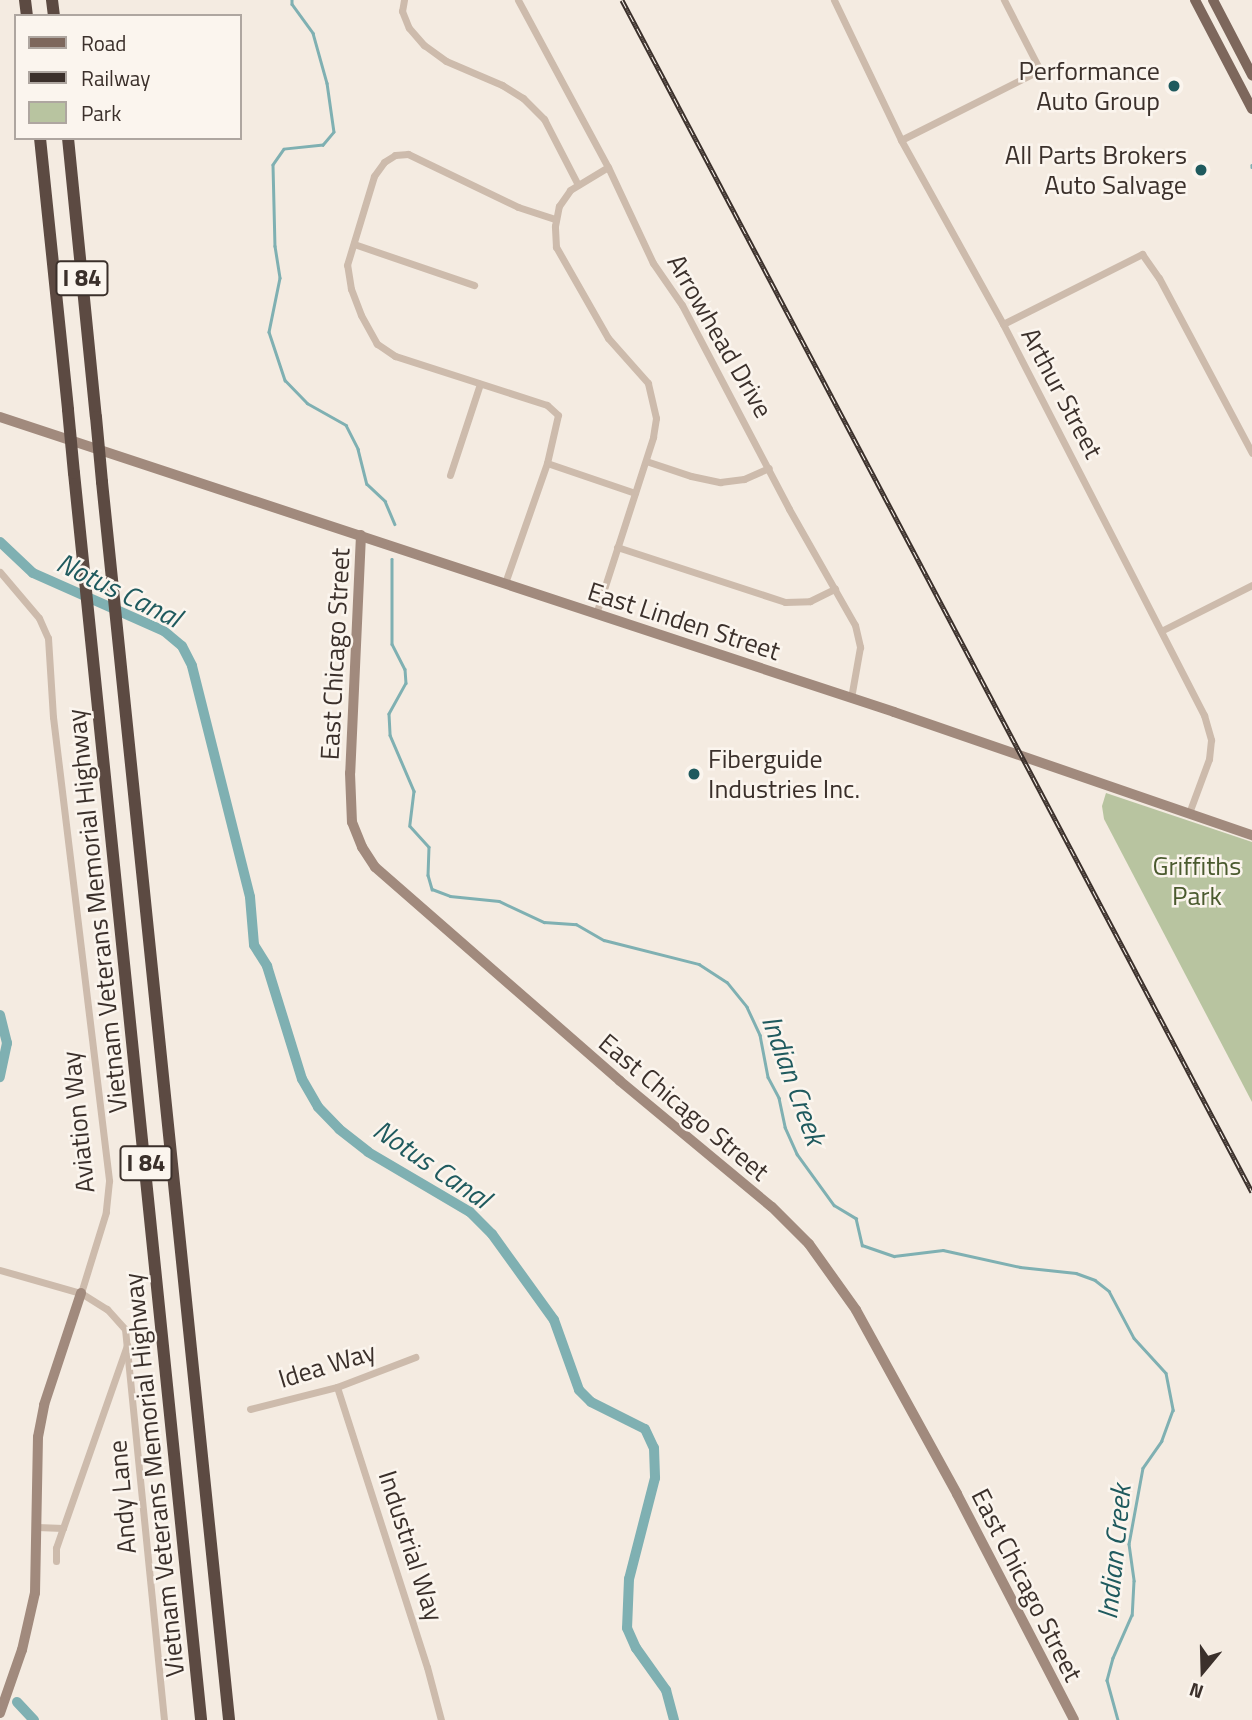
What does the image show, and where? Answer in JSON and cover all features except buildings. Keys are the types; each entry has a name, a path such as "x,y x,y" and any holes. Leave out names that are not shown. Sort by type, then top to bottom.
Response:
{"highway":[{"name":"Vietnam Veterans Memorial Highway","path":"40,140 201,1720"},
{"name":"Vietnam Veterans Memorial Highway","path":"68,140 229,1720"}],"main road":[{"path":"1195,0 1252,109"},
{"path":"1213,0 1252,75"}],"street":[{"path":"404,0 402,11 409,28 424,45 446,61 502,85 523,98 544,119 578,185"},
{"name":"Arrowhead Drive","path":"518,0 608,167 653,263 682,305 855,625 860,647 851,698"},
{"path":"901,140 1040,70 1004,0"},
{"name":"Arthur Street","path":"837,1 901,140 1003,324 1205,715 1211,740 1209,759 1189,813"},
{"path":"505,583 547,463 558,415 547,405 395,356 377,344 351,289 347,265 374,176 384,162 395,155 408,154 511,203 556,219"},
{"path":"596,614 646,461 656,418 648,383 608,338 556,247 559,206 570,190 608,167"},
{"path":"354,244 474,285"},
{"path":"1003,324 1142,254 1159,278 1252,453"},
{"path":"450,475 480,384"},
{"name":"East Linden Street","path":"0,417 851,698 1252,835"},
{"path":"646,461 691,477 720,482 744,479 769,468"},
{"path":"547,463 635,493"},
{"name":"East Chicago Street","path":"361,535 350,773 352,822 362,847 373,865 620,1081 772,1208 809,1244 856,1310 957,1494 1074,1720"},
{"path":"617,547 786,602 810,601 835,589"},
{"name":"Aviation Way","path":"0,572 39,618 48,638 53,717 109,1181 106,1212 44,1405 38,1437 35,1593 22,1650 0,1713"},
{"path":"1163,630 1252,585"},
{"name":"Andy Lane","path":"0,1270 81,1293 119,1319 128,1342 164,1720"},
{"path":"56,1561 63,1528 128,1342"},
{"name":"Idea Way","path":"250,1409 337,1387 415,1357"},
{"name":"Industrial Way","path":"337,1387 427,1667 440,1720"},
{"path":"37,1527 63,1528"}],"green space":[{"name":"Griffiths Park","path":"1106,793 1252,842 1252,1102 1104,819 1102,806"}],"waterway":[{"name":"Indian Creek","path":"292,0 292,4 313,33 327,83 334,132 323,145 284,149 273,165 275,246 280,278 269,332 285,380 307,403 346,425 358,449 367,484 385,501 395,524"},
{"name":"Notus Canal","path":"0,542 33,573 164,631 182,646 192,666 250,897 254,945 267,966 302,1079 318,1107 339,1129 368,1152 470,1212 492,1234 554,1320 579,1390 591,1402 645,1429 654,1448 655,1478 629,1579 627,1628 636,1648 666,1690 674,1720"},
{"name":"Indian Creek","path":"392,559 392,644 405,669 406,683 389,714 390,735 414,791 410,826 429,847 428,875 432,889 450,896 499,901 544,922 576,924 604,940 699,964 727,982 747,1007 760,1035 768,1077 779,1098 785,1127 797,1154 834,1205 856,1218 862,1245 894,1256 943,1250 1020,1267 1076,1273 1095,1280 1109,1291 1134,1338 1166,1373 1173,1410 1162,1441 1143,1468 1129,1544 1134,1581 1132,1615 1113,1658 1107,1680 1118,1720"},
{"path":"0,1015 7,1043 0,1077"},
{"path":"17,1702 34,1720"}],"railway":[{"path":"622,0 1252,1192"}],"place":[{"name":"Performance Auto Group","path":"1174,86"},
{"name":"All Parts Brokers Auto Salvage","path":"1201,170"},
{"name":"Fiberguide Industries Inc.","path":"694,774"}]}
